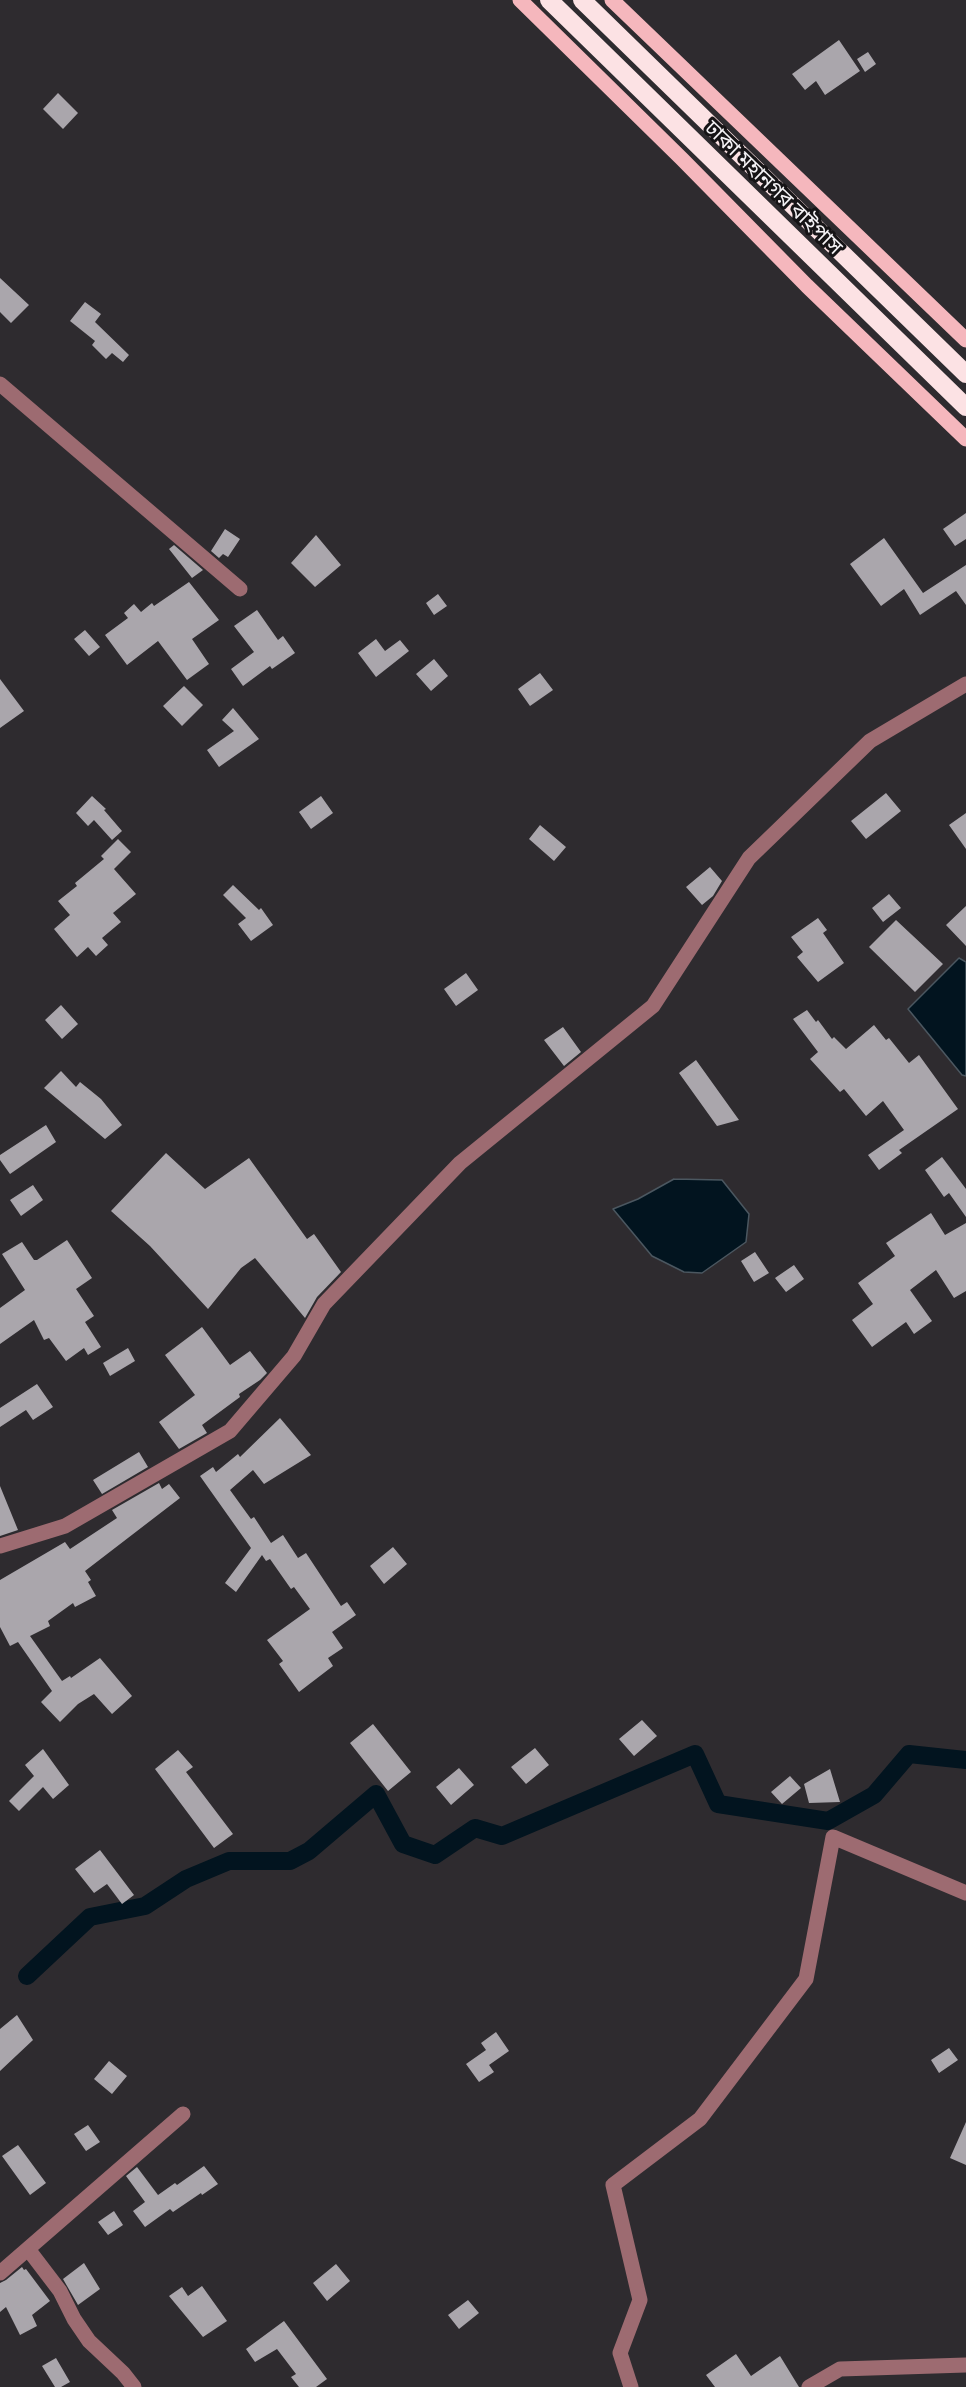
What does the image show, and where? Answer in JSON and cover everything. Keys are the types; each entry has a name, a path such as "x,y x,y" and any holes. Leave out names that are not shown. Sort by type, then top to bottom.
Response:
{"highway":[{"name":"ঢাকা মহানগর বাইপাস","path":"549,0 966,407"},
{"path":"582,0 966,374"}],"main road":[{"path":"520,0 807,286 966,439"},
{"path":"612,0 966,340"}],"street":[{"path":"0,384 240,590"},
{"path":"0,1546 65,1526 230,1431 294,1356 324,1304 460,1163 653,1006 749,858 870,741 966,684"},
{"path":"632,2387 620,2353 640,2300 613,2185 700,2120 806,1979 833,1837 966,1893"},
{"path":"0,2273 183,2114"},
{"path":"28,2249 60,2290 89,2341 123,2373 134,2387"},
{"path":"809,2387 840,2369 966,2365"}],"water":[{"path":"959,958 966,962 966,1076 962,1075 908,1009"},
{"path":"674,1179 722,1180 749,1214 746,1242 702,1273 684,1272 652,1256 613,1209 638,1199"}],"building":[{"path":"839,40 860,71 825,95 816,81 805,90 792,74"},
{"path":"868,52 876,64 865,72 857,59"},
{"path":"58,93 78,113 63,129 43,109"},
{"path":"0,278 29,305 11,323 0,312"},
{"path":"85,302 101,314 95,322 129,355 123,362 112,353 106,359 92,345 95,341 70,321"},
{"path":"966,513 966,539 955,546 943,529"},
{"path":"225,529 240,539 228,557 223,554 219,558 211,551"},
{"path":"316,535 341,565 315,587 291,563"},
{"path":"884,538 923,593 966,565 966,605 956,591 920,615 904,589 881,606 850,564"},
{"path":"174,545 203,570 192,578 169,549"},
{"path":"189,582 219,620 192,639 209,664 187,680 158,641 127,665 105,635 128,618 124,613 134,604 141,612 152,603 154,606"},
{"path":"438,594 447,606 434,615 426,603"},
{"path":"257,610 278,640 283,636 295,653 272,669 270,666 243,686 231,669 254,652 234,626"},
{"path":"85,630 100,647 89,656 74,639"},
{"path":"376,639 385,651 400,640 409,651 376,677 358,653"},
{"path":"434,659 448,676 431,691 416,674"},
{"path":"540,673 553,690 530,706 518,689"},
{"path":"0,679 24,711 0,728"},
{"path":"184,686 203,705 182,726 163,706"},
{"path":"233,708 259,739 219,767 207,750 234,731 222,720"},
{"path":"886,793 901,811 866,839 851,821"},
{"path":"92,796 106,809 104,810 122,831 112,840 94,820 88,826 76,813"},
{"path":"321,796 333,813 311,829 299,812"},
{"path":"966,813 966,849 949,825"},
{"path":"540,825 566,847 554,861 529,839"},
{"path":"118,839 131,852 114,869 136,894 113,913 121,922 102,938 108,945 96,956 88,947 77,957 54,929 70,915 58,901 77,886 75,883 104,859 101,856"},
{"path":"710,867 722,881 713,896 702,905 686,887"},
{"path":"233,885 259,910 261,908 273,925 251,941 238,924 246,918 223,895"},
{"path":"889,894 901,908 883,922 872,908"},
{"path":"966,906 966,946 946,925"},
{"path":"818,918 827,930 823,933 844,963 818,982 797,957 803,952 791,937"},
{"path":"896,920 943,964 915,992 869,947"},
{"path":"466,973 478,990 456,1006 444,989"},
{"path":"61,1005 78,1024 62,1039 45,1020"},
{"path":"807,1010 816,1022 818,1020 832,1039 834,1037 846,1049 874,1025 886,1040 889,1038 909,1063 919,1055 958,1109 899,1150 902,1153 879,1170 868,1155 904,1130 883,1101 866,1116 844,1089 840,1092 810,1059 818,1052 793,1019"},
{"path":"563,1027 581,1052 564,1066 544,1040"},
{"path":"696,1060 739,1120 717,1126 679,1073"},
{"path":"61,1071 76,1087 80,1082 101,1099 122,1125 105,1139 44,1088"},
{"path":"46,1125 56,1142 10,1174 0,1160 0,1155"},
{"path":"166,1153 205,1189 249,1158 307,1239 314,1234 341,1272 317,1297 305,1318 255,1258 241,1268 208,1309 150,1246 111,1211"},
{"path":"942,1157 966,1189 966,1217 949,1193 944,1197 925,1170"},
{"path":"33,1185 43,1200 21,1216 10,1200"},
{"path":"931,1213 945,1235 966,1223 966,1291 954,1298 936,1270 910,1290 932,1321 914,1334 906,1322 872,1347 852,1320 873,1304 858,1283 895,1256 886,1243"},
{"path":"67,1240 92,1278 76,1289 94,1316 85,1322 101,1347 88,1355 84,1348 66,1361 49,1338 44,1340 34,1320 0,1344 0,1308 25,1290 2,1254 22,1242 34,1260 37,1260"},
{"path":"755,1252 769,1273 754,1282 741,1261"},
{"path":"794,1265 804,1279 786,1292 775,1278"},
{"path":"202,1327 230,1365 250,1351 267,1373 239,1394 240,1397 202,1425 207,1433 179,1449 159,1422 195,1395 165,1355"},
{"path":"128,1348 135,1361 110,1376 103,1363"},
{"path":"37,1384 53,1407 33,1420 26,1410 0,1427 0,1408"},
{"path":"280,1418 311,1455 264,1484 253,1470 230,1490 251,1519 254,1517 271,1543 283,1535 298,1558 306,1553 341,1606 347,1602 356,1615 332,1632 343,1648 328,1658 333,1666 299,1692 279,1664 283,1661 267,1640 310,1609 294,1587 291,1589 270,1559 266,1561 262,1555 236,1592 225,1583 251,1548 200,1476 213,1467 216,1472 238,1454 240,1457"},
{"path":"139,1452 148,1467 102,1494 93,1480"},
{"path":"159,1483 162,1489 169,1484 180,1498 85,1571 91,1580 88,1582 96,1596 75,1607 73,1603 48,1621 50,1626 30,1636 62,1681 70,1676 71,1678 100,1658 132,1696 112,1714 94,1694 78,1704 60,1722 41,1702 52,1691 18,1642 10,1646 0,1627 0,1580 65,1542 70,1549 117,1518 112,1510"},
{"path":"0,1486 18,1530 0,1536"},
{"path":"393,1547 407,1564 384,1584 370,1566"},
{"path":"642,1720 657,1736 634,1756 619,1739"},
{"path":"373,1724 411,1772 388,1791 350,1743"},
{"path":"535,1748 549,1765 526,1784 511,1767"},
{"path":"43,1749 69,1785 53,1799 43,1787 19,1811 9,1801 34,1776 25,1765"},
{"path":"178,1750 193,1767 186,1772 233,1834 214,1848 155,1769"},
{"path":"459,1768 474,1785 451,1805 436,1787"},
{"path":"830,1769 840,1802 809,1803 804,1784"},
{"path":"790,1776 801,1788 782,1804 771,1792"},
{"path":"100,1850 134,1895 122,1904 107,1884 94,1893 75,1869"},
{"path":"17,2015 33,2040 0,2071 0,2029"},
{"path":"496,2032 509,2051 489,2065 494,2072 479,2082 466,2064 486,2050 481,2043"},
{"path":"949,2048 958,2060 939,2073 931,2060"},
{"path":"109,2061 127,2076 112,2094 94,2079"},
{"path":"966,2122 966,2165 950,2158"},
{"path":"88,2125 100,2142 86,2151 74,2134"},
{"path":"18,2145 46,2183 30,2195 2,2156"},
{"path":"204,2166 218,2184 173,2212 170,2209 145,2227 133,2211 145,2202 126,2176 137,2167 158,2195"},
{"path":"114,2211 123,2225 108,2235 98,2222"},
{"path":"84,2263 100,2289 78,2305 63,2279"},
{"path":"336,2264 350,2281 327,2301 313,2283"},
{"path":"22,2267 26,2269 50,2301 32,2315 37,2326 20,2335 6,2307 0,2312 0,2283"},
{"path":"202,2286 227,2321 203,2337 169,2296 182,2287 188,2296"},
{"path":"468,2300 479,2313 459,2329 448,2315"},
{"path":"284,2321 327,2379 316,2387 299,2387 291,2377 296,2374 277,2349 255,2362 246,2349"},
{"path":"736,2354 751,2376 780,2356 799,2387 715,2387 706,2375"},
{"path":"56,2358 70,2382 61,2387 55,2387 42,2366"}],"waterway":[{"path":"27,1976 90,1917 145,1906 186,1879 229,1861 290,1861 309,1851 376,1794 403,1844 435,1855 475,1828 502,1836 695,1754 718,1804 828,1821 874,1795 909,1754 966,1760"}]}
